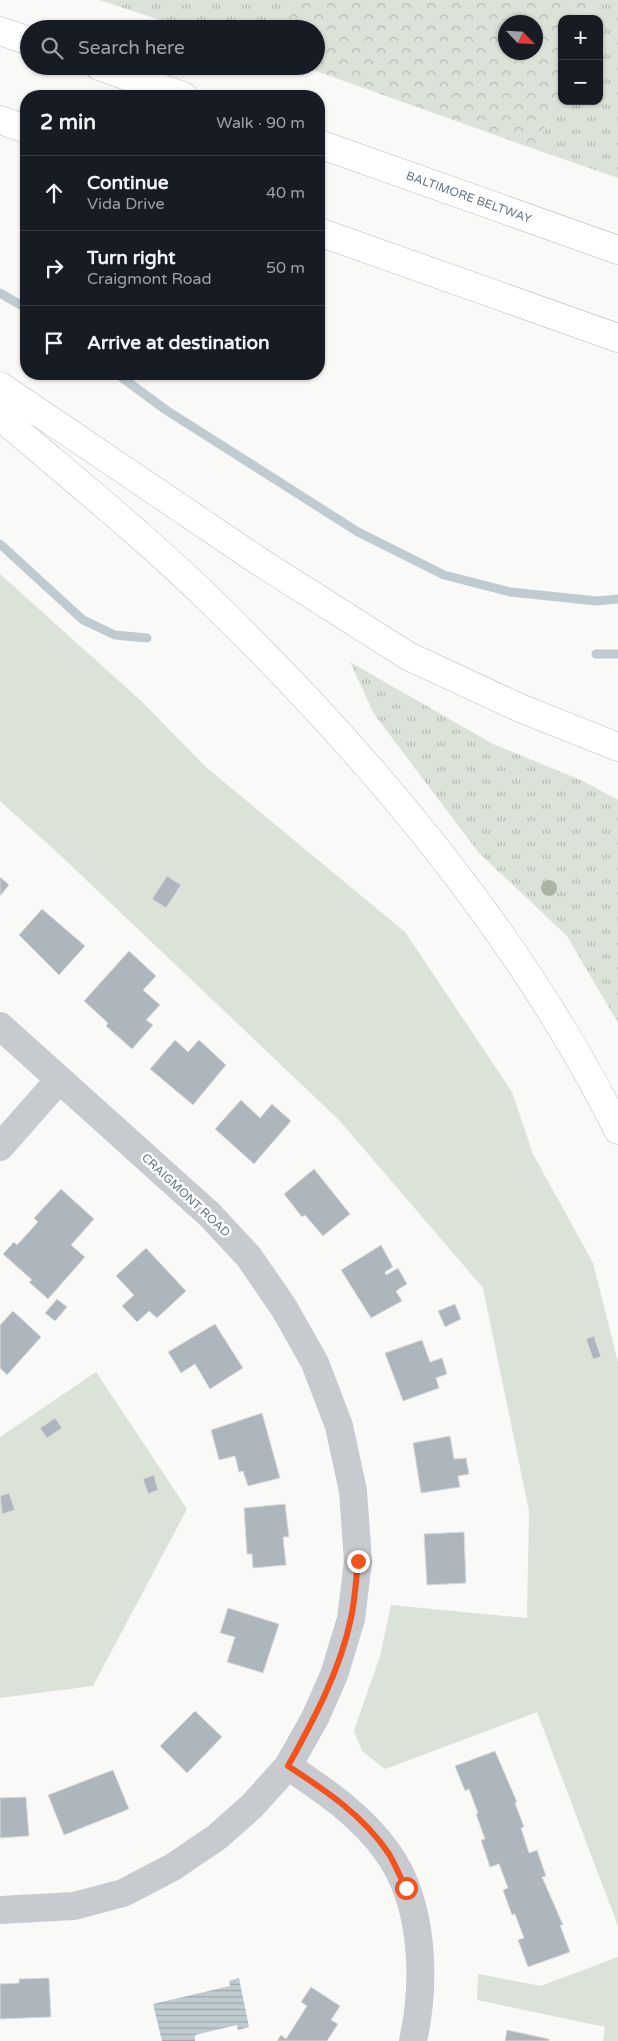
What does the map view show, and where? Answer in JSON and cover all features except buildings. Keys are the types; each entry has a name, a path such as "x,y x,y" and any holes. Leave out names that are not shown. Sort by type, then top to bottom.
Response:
{"highway":[{"path":"0,31 20,38"},
{"path":"124,75 166,90"},
{"path":"0,120 20,127"},
{"name":"BALTIMORE BELTWAY","path":"325,146 618,250"},
{"path":"325,234 618,338"},
{"path":"0,386 257,560 408,656 520,708 618,747"},
{"path":"0,416 221,610 339,734 465,886 533,984 599,1092 618,1130"}],"street":[{"name":"CRAIGMONT ROAD","path":"0,1026 210,1215 249,1257 284,1308 315,1363 339,1426 353,1491 358,1561 351,1619 334,1675 315,1718 288,1766 252,1806 217,1837 173,1867 123,1894 74,1906 0,1910"},
{"path":"0,1147 59,1080"},
{"path":"288,1766 334,1796 361,1821 388,1853 406,1888 418,1933 421,1977 413,2041"}],"green space":[{"path":"99,0 291,0 285,20 160,20"},
{"path":"291,0 589,0 584,15 558,15 558,90 537,150 325,74 325,20 285,20"},
{"path":"589,0 618,0 618,178 537,150 558,90 558,105 603,105 603,15 584,15"},
{"path":"0,574 140,700 207,768 405,932 512,1092 533,1154 593,1263 618,1362 618,1926 537,1712 385,1769 362,1751 354,1731 380,1656 391,1605 527,1618 529,1511 483,1288 339,1120 61,856 0,801"},
{"path":"350,662 493,744 581,780 618,800 618,1023 567,936 479,853 374,714"},
{"path":"96,1372 187,1509 93,1686 0,1698 0,1437"},
{"path":"618,1957 618,2041 603,2041 605,2027 477,2000 478,1974 541,1986"}],"shaded area":[{"path":"239,1978 249,2027 238,2030 237,2025 195,2035 195,2041 162,2041 153,2004 230,1986 229,1981"}],"waterway":[{"path":"0,293 20,305"},
{"path":"125,380 166,410 358,532 444,575 510,592 597,601 618,599"},
{"path":"0,544 83,620 115,635 147,638"},
{"path":"596,654 618,654"}],"route":[{"path":"358,1561 351,1619 334,1675 315,1718 288,1766 334,1796 361,1821 388,1853 406,1888"}]}
